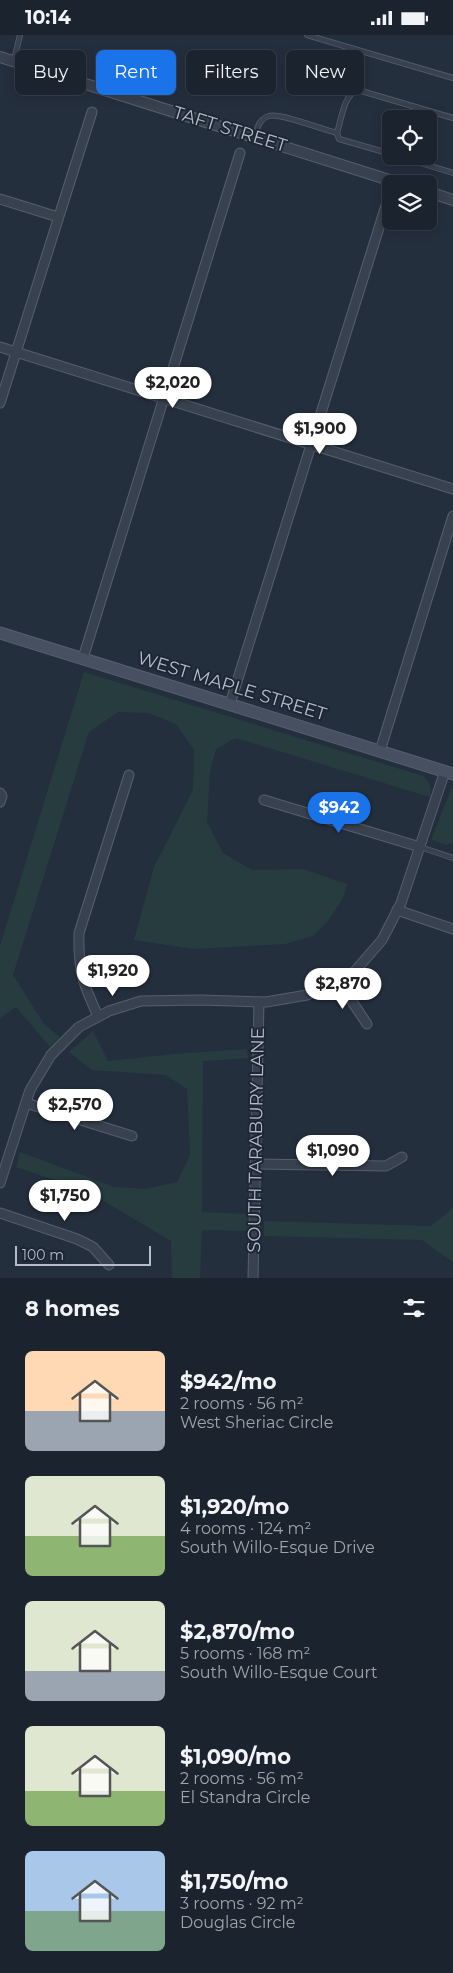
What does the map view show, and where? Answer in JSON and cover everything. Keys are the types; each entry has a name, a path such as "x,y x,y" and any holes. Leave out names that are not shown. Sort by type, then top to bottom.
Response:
{"main road":[{"name":"WEST MAPLE STREET","path":"0,633 449,772"}],"street":[{"name":"TAFT STREET","path":"0,57 382,178"},
{"path":"0,403 92,112"},
{"path":"83,658 240,153"},
{"path":"437,195 453,200"},
{"path":"0,199 58,217"},
{"path":"230,704 382,218"},
{"path":"0,347 453,489"},
{"path":"380,751 453,516"},
{"path":"0,1183 30,1090 51,1055 79,1027 109,1011 141,1001 259,1002 307,995 339,983 366,961 382,940 397,910 449,772"},
{"path":"98,1016 85,987 78,960 79,933 129,775"},
{"path":"0,793 2,796 0,802"},
{"path":"264,800 420,847"},
{"path":"397,910 453,929"},
{"path":"339,983 367,1024"},
{"name":"SOUTH TARABURY LANE","path":"253,1278 259,1002"},
{"path":"26,1103 132,1136"},
{"path":"255,1164 386,1166 402,1157"},
{"path":"0,1213 77,1239 93,1247 109,1265"}],"lane":[{"path":"13,61 20,35"},
{"path":"306,35 453,78"},
{"path":"382,151 340,139 337,133 348,97 358,90 453,119"},
{"path":"254,137 260,121 270,115 282,116 337,133"},
{"path":"427,165 453,173"},
{"path":"420,847 453,858"}],"green space":[{"path":"84,672 423,776 430,785 431,794 430,797 236,738 216,749 210,771 207,822 223,853 252,870 303,869 347,884 343,898 328,921 313,936 285,944 193,949 134,940 154,867 193,790 194,750 176,724 149,713 118,712 89,732 13,975 44,1024 60,1037 50,1047 16,1007 0,1018 0,946"},
{"path":"451,789 453,789 453,842 447,845 431,840"},
{"path":"93,1031 108,1061 247,1049 248,1058 203,1061 202,1212 247,1214 248,1231 202,1230 200,1278 172,1278 171,1241 87,1191 16,1167 20,1152 114,1187 145,1189 177,1182 190,1155 187,1089 166,1075 92,1070 69,1052"},
{"path":"453,1208 453,1262 422,1240 264,1236 264,1221 431,1226"}]}
